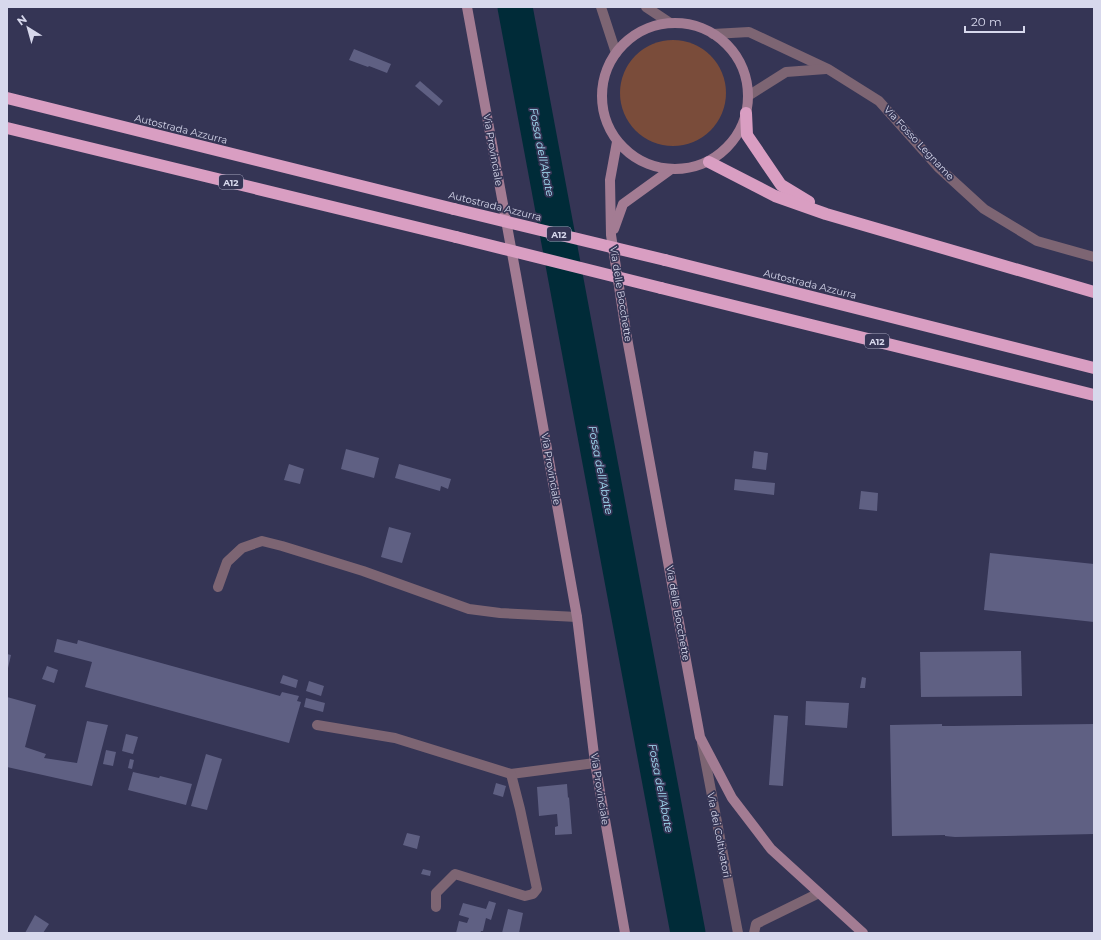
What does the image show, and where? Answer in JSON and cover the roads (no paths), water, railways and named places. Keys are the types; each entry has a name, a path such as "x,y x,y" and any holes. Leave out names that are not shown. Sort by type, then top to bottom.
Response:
{"highway":[{"name":"Autostrada Azzurra","path":"7,98 665,260 1094,368"},
{"path":"746,113 747,135 781,185 826,214"},
{"name":"A12","path":"7,128 456,237 1094,395"},
{"path":"708,162 775,196 826,214 1094,292"}],"main road":[{"name":"Via Provinciale","path":"467,7 577,617 595,763 625,933"},
{"path":"670,23 692,25 713,34 732,50 744,72 748,96 746,113 739,133 725,149 708,162 690,168 670,170 650,165 632,156 617,142 607,126 602,107 602,88 606,70 616,53 630,38 649,28 670,23"},
{"name":"Via delle Bocchette","path":"617,142 610,180 612,235 627,338 700,737 732,798 771,849 863,933"},
{"path":"612,235 623,204 670,170"}],"street":[{"path":"601,7 616,53"},
{"path":"646,7 670,23"},
{"name":"Via Fosso Legname","path":"713,34 750,32 828,69 879,101 938,167 984,209 1037,241 1094,257"},
{"path":"748,96 786,72 828,69"},
{"path":"218,586 227,562 242,548 262,542 282,546 363,571 469,609 500,613 577,617"},
{"path":"317,725 395,738 511,774 595,763"},
{"name":"Via dei Coltivatori","path":"700,737 738,933"},
{"path":"436,907 436,893 455,874 525,896 533,894 537,889 511,774"},
{"path":"754,933 756,924 819,893"}],"waterway":[{"name":"Fossa dell'Abate","path":"515,7 688,933"}]}
